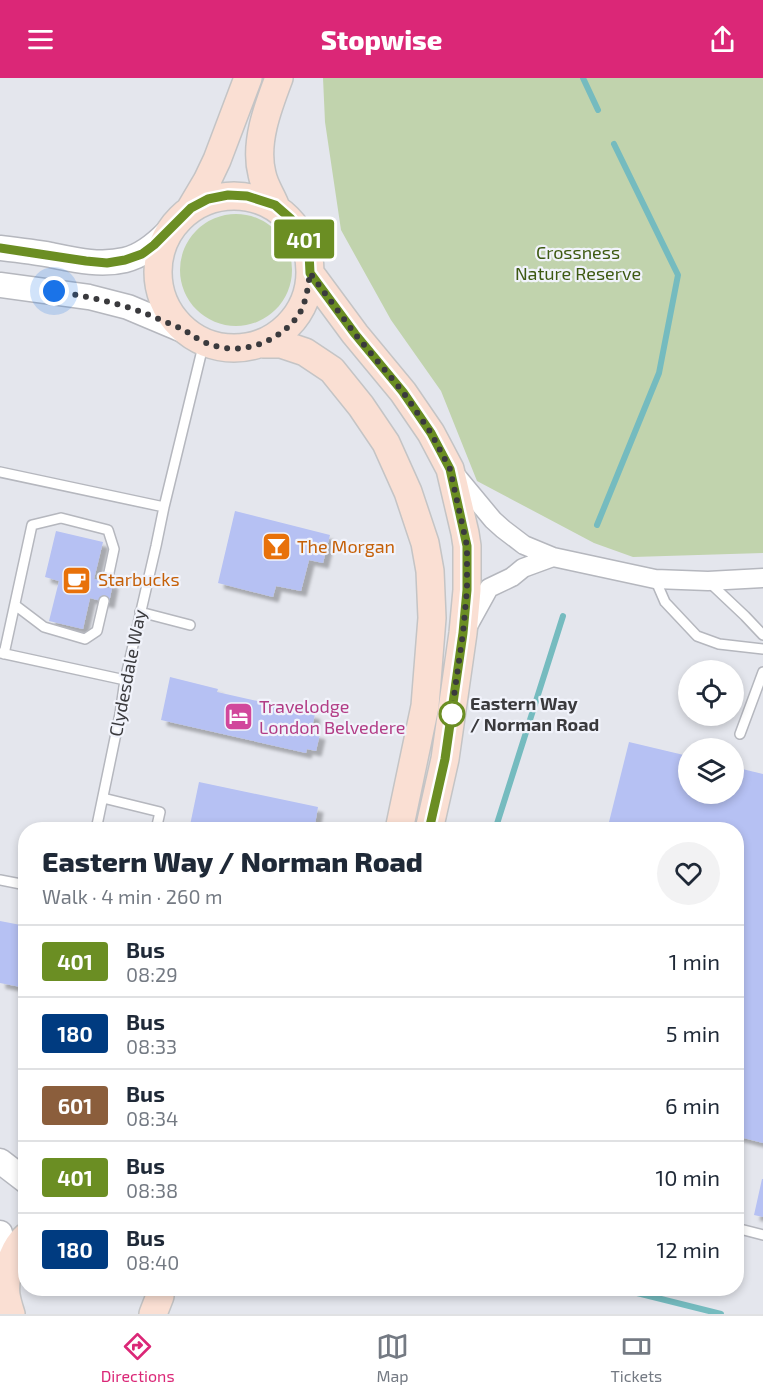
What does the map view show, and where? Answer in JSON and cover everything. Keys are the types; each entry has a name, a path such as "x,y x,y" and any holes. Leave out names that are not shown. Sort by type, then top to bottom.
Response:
{"main road":[{"path":"248,78 207,181 191,208 167,233 159,258 158,285 168,310 195,337 227,348 280,344 305,352 332,370 361,406 386,443 408,492 425,543 430,571 432,618 425,706 401,822"},
{"path":"275,205 262,175 259,154 269,103 279,78"},
{"path":"191,208 208,199 228,195 247,196 275,205 291,219 302,236 309,252 310,273 306,298 298,315 281,334 263,344"},
{"path":"310,273 355,334 403,392 431,433 450,469 467,546 467,590 463,633 445,759 431,822"},
{"path":"6,1295 18,1252"}],"street":[{"path":"0,248 107,263 142,254 167,233"},
{"path":"0,285 88,297 128,307 195,337"},
{"path":"450,469 493,520 524,545 568,561 655,579 708,581 763,578"},
{"path":"463,633 489,588 512,577 523,568 568,561"},
{"path":"0,1161 18,1175"},
{"path":"0,1233 6,1295"}],"lane":[{"name":"Clydesdale Way","path":"98,822 120,714 124,680 164,507 195,337"},
{"path":"0,472 164,507"},
{"path":"107,582 114,549 108,530 61,518 32,525 2,653 124,680"},
{"path":"655,579 665,602 697,636 719,644 763,649"},
{"path":"708,581 763,635"},
{"path":"15,605 44,627 85,639 97,631 104,601"},
{"path":"140,612 190,625"},
{"path":"740,734 763,672"},
{"path":"103,798 160,812 158,822"},
{"path":"0,880 18,883"},
{"path":"744,1230 763,1235"}],"green space":[{"name":"Crossness Nature Reserve","path":"323,78 763,78 763,553 633,557 594,543 477,481 441,391 391,320 341,230 325,122"},
{"path":"236,214 257,219 275,231 287,249 292,270 287,291 275,309 257,321 236,326 215,321 197,309 185,291 180,270 185,249 197,231 215,219"}],"building":[{"name":"The Morgan","path":"235,511 330,535 323,563 309,560 301,591 276,586 273,597 218,583"},
{"name":"Starbucks","path":"56,531 103,542 94,579 113,583 109,603 90,598 83,629 49,621 59,581 45,577"},
{"name":"Travelodge London Belvedere","path":"170,677 218,689 217,692 315,714 311,732 320,734 316,751 307,749 306,753 161,720"},
{"path":"629,742 678,754 678,804 744,804 744,769 763,774 763,1143 744,1138 744,822 609,822"},
{"path":"199,782 318,807 315,822 191,822"},
{"path":"0,921 18,924 18,986 0,983"},
{"path":"763,1179 763,1217 754,1215"}],"waterway":[{"path":"583,78 598,110"},
{"path":"597,525 659,373 678,275 614,144"},
{"path":"498,822 563,616"},
{"path":"649,1296 721,1314"}],"bus line":[{"name":"401","path":"0,248 86,261 107,263 125,260 142,254 154,245 191,208 208,199 228,195 247,196 275,205 291,219 309,252 310,273 355,334 403,392 431,433 450,469 465,533 467,590 463,633 445,759 431,822"}],"place":[{"name":"The Morgan","path":"276,547"},
{"name":"Starbucks","path":"77,580"},
{"name":"Eastern Way / Norman Road","path":"452,714"},
{"name":"Travelodge London Belvedere","path":"238,717"}],"route":[{"path":"54,291 128,307 185,331 204,342 227,348 243,348 263,344 281,334 298,315 306,298 310,273 355,334 403,392 431,433 450,469 467,546 467,590 451,717 452,714"}]}
